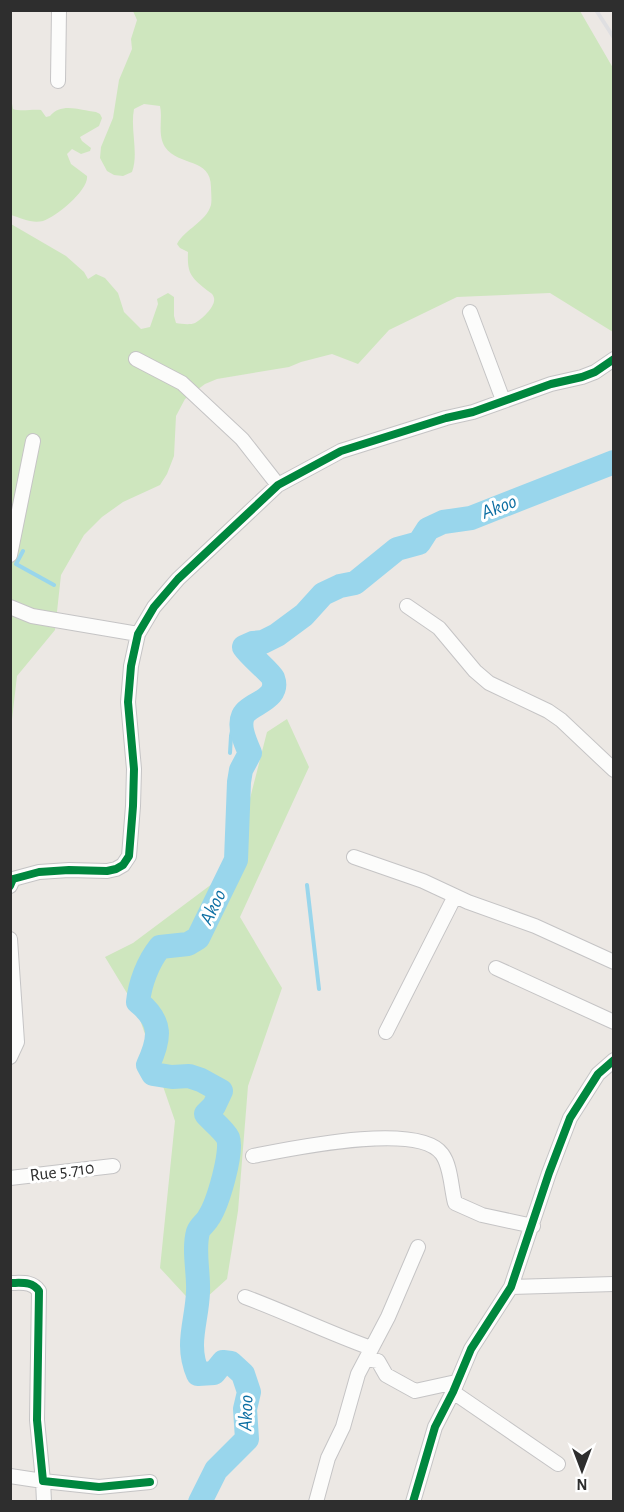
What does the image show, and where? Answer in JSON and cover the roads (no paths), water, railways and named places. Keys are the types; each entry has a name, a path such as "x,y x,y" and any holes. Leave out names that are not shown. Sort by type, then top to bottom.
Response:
{"street":[{"path":"58,81 59,10"},
{"path":"471,312 503,400"},
{"path":"136,359 182,383 242,440 278,485"},
{"path":"11,876 39,872 116,869 129,856 134,769 128,702 130,666 138,634 154,607 178,579 278,485 341,451 446,418 473,412 503,400 595,372 614,359"},
{"path":"10,555 33,441"},
{"path":"407,606 439,628 475,671 489,683 548,711 561,720 614,770"},
{"path":"10,608 32,616 138,634"},
{"path":"354,857 423,881 455,896 535,926 614,962"},
{"path":"386,1032 455,896"},
{"path":"10,939 17,1042 10,1057"},
{"path":"496,968 614,1022"},
{"path":"414,1502 435,1426 471,1349 511,1287 570,1118 598,1074 614,1060"},
{"path":"254,1156 370,1138 432,1143 443,1154 455,1203 482,1215 533,1226"},
{"name":"Rue 5.710","path":"10,1178 113,1166"},
{"path":"316,1502 328,1458 343,1427 358,1374 404,1282 418,1247"},
{"path":"10,1283 26,1282 36,1285 39,1291 37,1420 44,1502"},
{"path":"511,1287 614,1284"},
{"path":"245,1297 285,1312 369,1353 378,1361 386,1375 415,1391 455,1387 558,1464"},
{"path":"10,1476 99,1487 150,1482"}],"waterway":[{"name":"Akoo","path":"200,1502 216,1470 247,1439 245,1409 249,1392 243,1374 231,1363 223,1362 214,1373 198,1374 192,1353 198,1292 197,1239 199,1230 213,1210 224,1178 229,1145 226,1135 206,1114 214,1106 221,1091 189,1076 172,1077 153,1074 148,1065 155,1047 157,1031 152,1017 138,1002 145,973 160,947 188,944 198,938 236,860 239,782 241,770 250,753 243,735 242,720 246,712 269,696 274,685 271,675 244,647 277,635 304,615 323,594 340,586 355,583 397,549 419,543 428,529 443,522 471,518 614,462"},
{"path":"23,551 16,564 54,585"},
{"path":"230,753 234,721 241,720"},
{"path":"307,885 319,989"}],"railway":[{"path":"596,10 614,38"}]}
